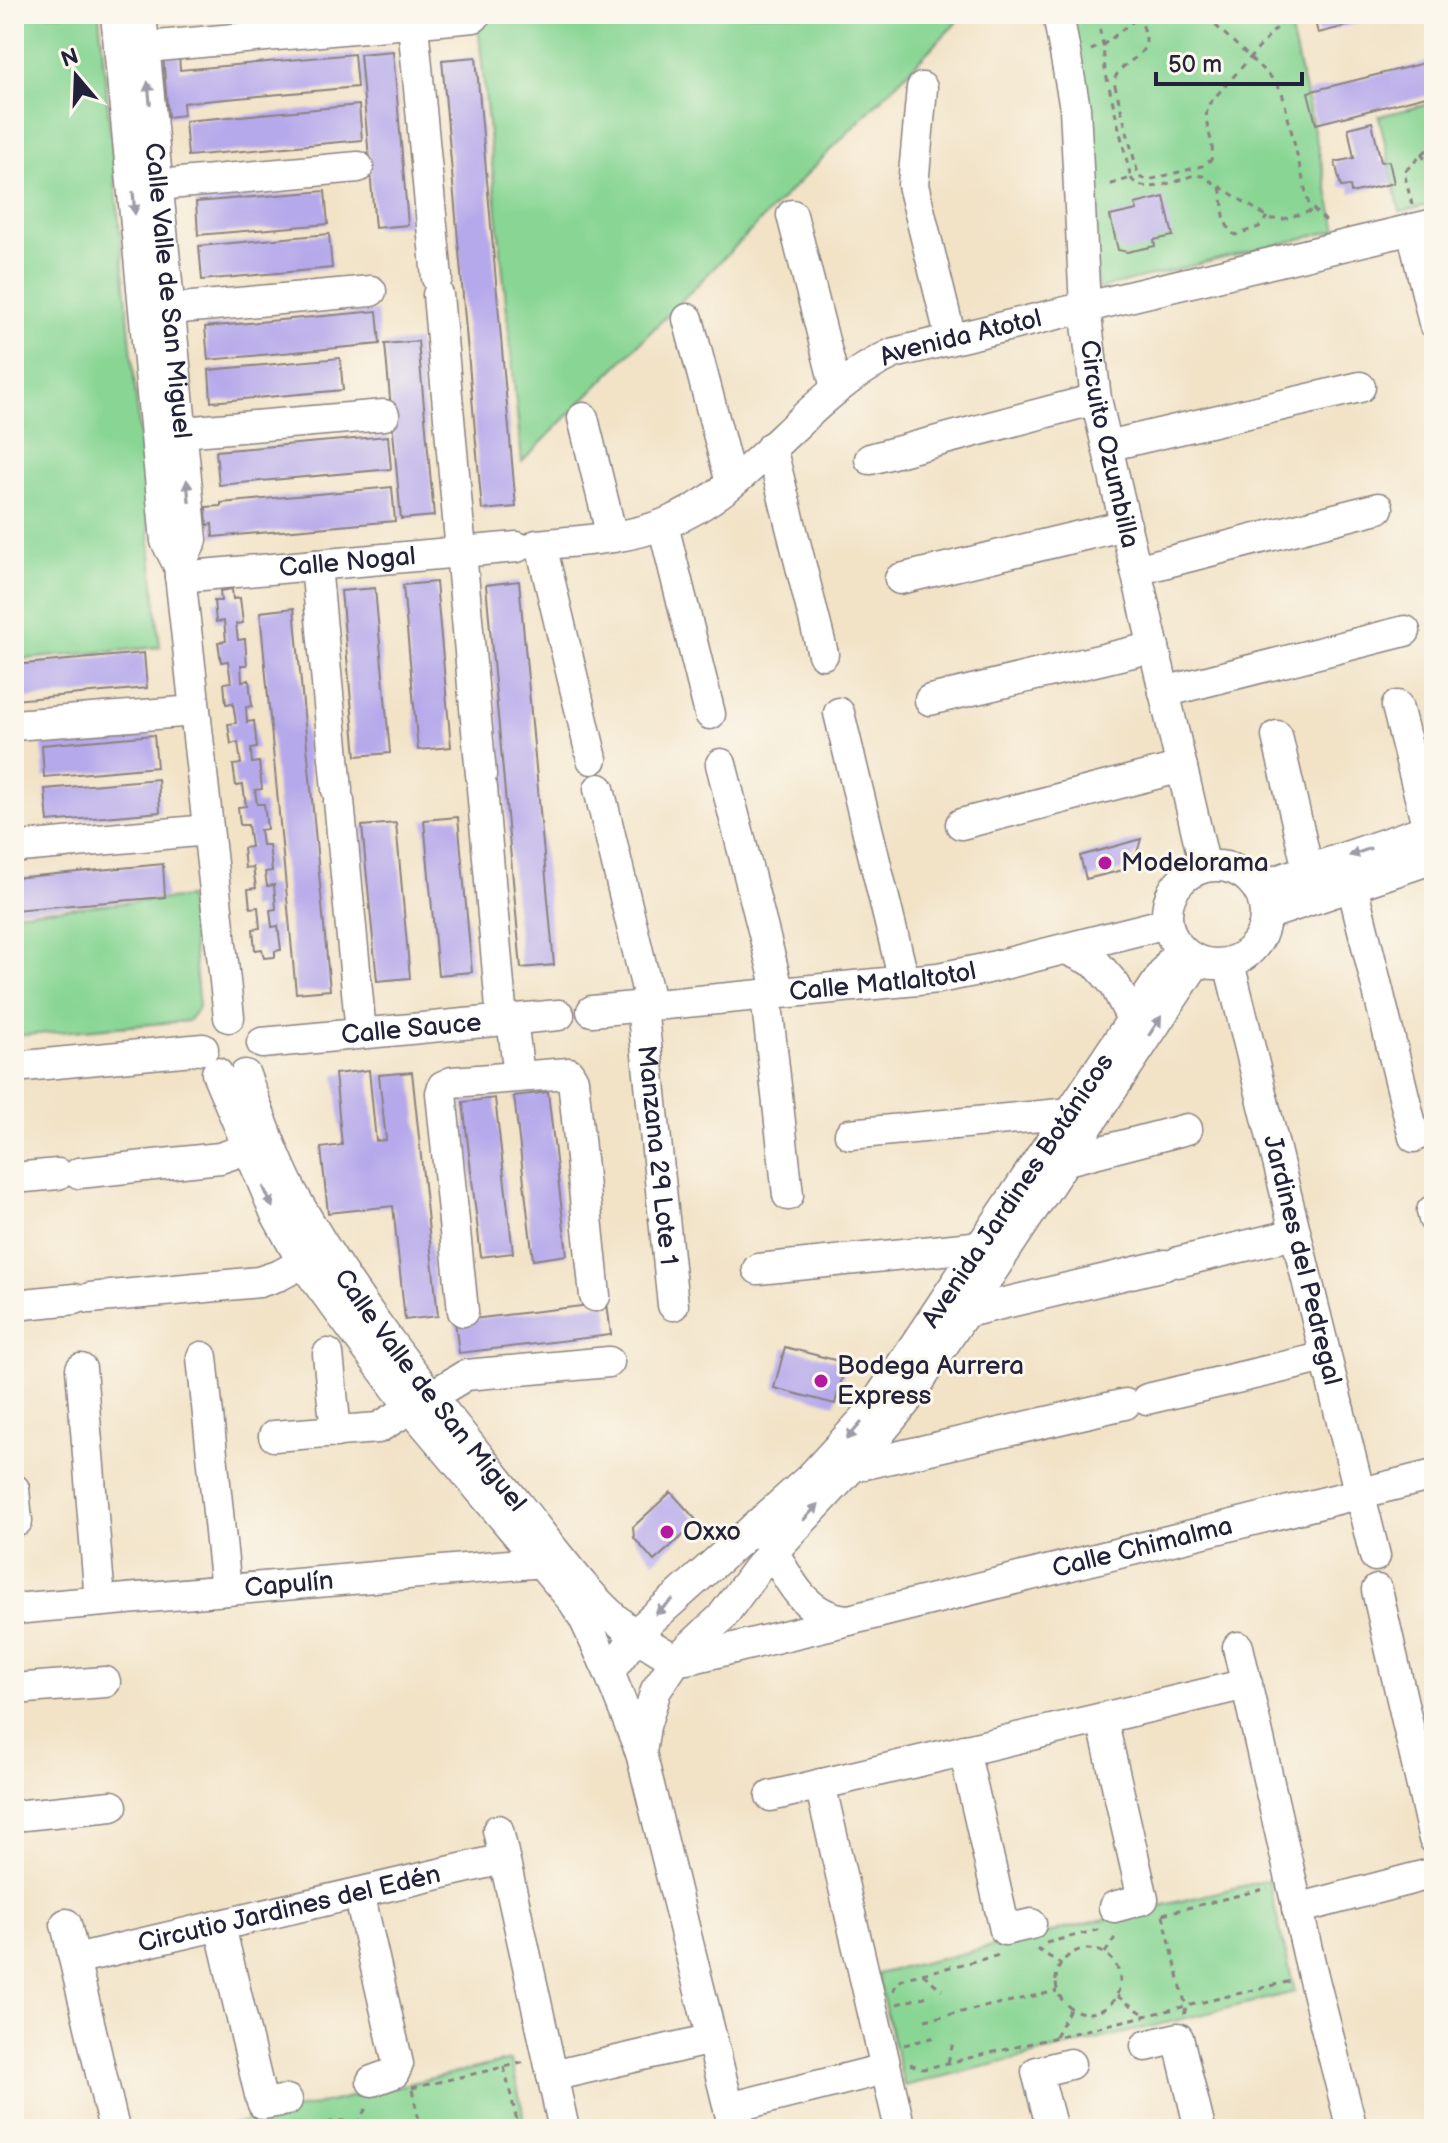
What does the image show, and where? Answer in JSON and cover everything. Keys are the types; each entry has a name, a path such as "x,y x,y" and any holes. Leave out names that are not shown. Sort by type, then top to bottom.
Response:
{"street":[{"name":"Calle Valle de San Miguel","path":"116,14 132,49 158,185 192,540 179,572"},
{"name":"Calle Valle de San Miguel","path":"141,14 132,49 166,541 179,572 229,1017"},
{"name":"Circuito Ozumbilla","path":"1058,14 1075,108 1085,307 1096,399 1205,867"},
{"path":"132,49 412,18 474,17"},
{"path":"412,18 482,782 507,1019 519,1076"},
{"path":"922,88 913,185 951,339"},
{"path":"158,185 358,167"},
{"path":"792,215 836,388"},
{"path":"1421,227 1434,323"},
{"name":"Avenida Atotol","path":"531,546 612,537 663,525 696,508 731,483 836,388 876,361 894,353 1421,227"},
{"path":"170,309 371,291"},
{"path":"688,319 731,483"},
{"path":"1107,446 1360,387"},
{"path":"870,459 1096,399"},
{"path":"182,432 384,415"},
{"path":"583,418 612,537"},
{"path":"771,447 823,654"},
{"path":"1136,570 1378,508"},
{"path":"663,525 710,714"},
{"path":"900,579 1126,525"},
{"path":"531,546 592,759"},
{"name":"Calle Nogal","path":"179,572 316,565 531,546"},
{"path":"316,565 361,1033"},
{"path":"1164,692 1405,631"},
{"path":"930,700 1154,647"},
{"path":"1397,706 1432,838"},
{"path":"14,725 195,711"},
{"path":"839,713 904,981"},
{"path":"1277,736 1308,870"},
{"path":"721,764 772,994 788,1195"},
{"path":"961,824 1182,767"},
{"name":"Manzana 29 Lote 1","path":"599,789 647,1006 673,1305"},
{"path":"21,847 208,830"},
{"path":"1262,901 1308,870 1432,838"},
{"path":"1262,901 1352,885 1432,838"},
{"path":"1205,867 1234,869 1262,901 1262,936 1248,953 1229,963 1213,964 1181,944 1170,899 1183,879 1205,867"},
{"path":"1352,885 1414,1137"},
{"name":"Calle Matlaltotol","path":"592,1011 960,974 1066,949 1181,944"},
{"name":"Avenida Jardines Botánicos","path":"732,2118 641,1753 609,1672 635,1635 759,1525 835,1453 868,1415 1181,944"},
{"name":"Avenida Jardines Botánicos","path":"641,1753 656,1690 677,1659 721,1618 741,1588 773,1551 852,1467 907,1400 967,1312 1067,1160 1181,944"},
{"path":"1066,949 1096,963 1115,985 1132,1019"},
{"name":"Jardines del Pedregal","path":"1229,963 1375,1556"},
{"name":"Calle Sauce","path":"262,1043 559,1015"},
{"path":"14,1067 255,1067 261,1056 262,1043 255,1028 247,1021 229,1017 213,1026 206,1036 222,1065"},
{"name":"Calle Valle de San Miguel","path":"222,1065 258,1145 296,1200 315,1256 421,1402 551,1562 564,1590 593,1611 677,1659"},
{"path":"463,1311 441,1089 452,1082 566,1071 573,1080 595,1296"},
{"path":"850,1134 1071,1113"},
{"path":"1067,1160 1187,1129"},
{"path":"14,1178 198,1161 258,1145"},
{"path":"967,1312 1295,1234"},
{"path":"758,1269 982,1246"},
{"path":"14,1305 259,1282 315,1256"},
{"path":"328,1354 336,1432"},
{"path":"202,1357 226,1590"},
{"path":"852,1467 1326,1357"},
{"path":"274,1436 378,1428 466,1375 609,1362"},
{"path":"81,1369 100,1601"},
{"name":"Calle Chimalma","path":"677,1659 697,1657 1434,1475"},
{"path":"14,1489 17,1521"},
{"path":"759,1525 787,1578 805,1600 823,1613 849,1620"},
{"path":"723,1557 741,1588"},
{"name":"Capulín","path":"14,1609 551,1562"},
{"path":"1377,1590 1434,1839"},
{"name":"Calle Valle de San Miguel","path":"593,1611 609,1672"},
{"path":"1238,1647 1294,1896 1352,2129"},
{"path":"14,1689 105,1682"},
{"path":"771,1796 1247,1684"},
{"path":"1102,1719 1153,1906 1111,1917"},
{"path":"964,1750 1005,1930 1032,1935"},
{"path":"820,1784 900,2129"},
{"path":"14,1816 112,1806"},
{"name":"Circutio Jardines del Edén","path":"75,1959 359,1893 501,1844 550,2066"},
{"path":"1294,1896 1434,1873"},
{"path":"359,1893 398,2064 394,2073 373,2089"},
{"path":"66,1924 114,2129"},
{"path":"220,1926 261,2099 263,2104 268,2105 287,2100"},
{"path":"1146,2046 1178,2038 1200,2129"},
{"path":"564,2129 550,2066 712,2039"},
{"path":"1052,2129 1037,2072 1070,2064"},
{"path":"732,2118 885,2069"}],"path":[{"path":"1212,14 1214,24 1276,82 1282,92 1309,205 1352,244"},
{"path":"1067,60 1103,45 1140,15 1146,43 1143,51 1121,67 1114,82 1137,170 1141,178 1149,180 1202,166 1211,160 1214,150 1206,110 1282,22 1284,14"},
{"path":"1097,17 1105,70 1131,178 1136,186 1144,188 1195,175 1203,176 1267,217 1284,219 1314,210"},
{"path":"1421,227 1404,172 1434,143"},
{"path":"1421,154 1434,171"},
{"path":"1081,192 1131,178"},
{"path":"1220,188 1224,222 1235,235 1259,227 1267,217"},
{"path":"1117,1996 1178,2038 1186,2007 1153,1906 1294,1896"},
{"path":"1032,1935 1111,1917"},
{"path":"1095,1949 1105,1953 1118,1967 1121,1987 1103,2011 1092,2014 1070,2009 1057,1991 1058,1968 1074,1952 1095,1949"},
{"path":"932,1995 894,2005 892,1994 897,1983 905,1978 1006,1953"},
{"path":"922,1974 942,1990"},
{"path":"935,2037 903,2046 912,2066 923,2069 948,2064 1313,1976"},
{"path":"925,2020 1057,1991"},
{"path":"1037,2072 1070,2009"},
{"path":"948,2064 953,2043"},
{"path":"421,2129 412,2089 504,2067 550,2066"},
{"path":"504,2067 519,2129"},
{"path":"356,2124 373,2089"},
{"path":"317,2129 333,2121 356,2124 362,2129"}],"green space":[{"path":"14,14 99,14 160,647 14,660"},
{"path":"477,14 965,14 522,462"},
{"path":"1069,14 1287,14 1337,230 1098,289"},
{"path":"1434,103 1434,204 1400,212 1379,116"},
{"path":"188,897 199,1007 188,1021 14,1036 14,913"},
{"path":"1268,1880 1295,1992 904,2086 877,1974"},
{"path":"511,2060 527,2129 211,2129"}],"building":[{"path":"1313,14 1390,14 1391,15 1318,33"},
{"path":"393,51 408,225 375,228 360,54"},
{"path":"179,54 180,70 354,54 357,87 183,103 184,115 168,117 163,56"},
{"path":"476,57 516,507 482,510 442,60"},
{"path":"1432,61 1434,94 1316,124 1308,92"},
{"path":"359,105 362,140 188,156 185,121"},
{"path":"1372,122 1381,162 1389,161 1394,183 1351,193 1350,186 1341,187 1335,162 1354,158 1348,128"},
{"path":"325,191 328,224 198,235 196,202"},
{"path":"1164,197 1173,236 1154,240 1155,246 1127,252 1118,250 1110,216 1137,210 1135,204"},
{"path":"329,234 332,268 202,280 199,246"},
{"path":"377,311 380,344 208,360 205,327"},
{"path":"418,341 434,516 401,519 385,344"},
{"path":"340,358 343,390 211,402 209,370"},
{"path":"388,436 391,469 219,485 216,451"},
{"path":"392,487 395,521 213,537 212,524 207,525 206,507 221,506 221,503"},
{"path":"519,581 554,965 521,968 486,585"},
{"path":"436,582 451,747 418,750 403,585"},
{"path":"375,588 390,753 356,756 341,591"},
{"path":"232,589 233,599 240,598 243,623 236,624 238,640 245,639 247,665 241,665 242,681 249,680 252,706 246,707 247,722 254,721 257,748 251,749 252,763 259,762 262,789 255,790 257,804 264,804 267,829 260,830 262,845 269,845 272,871 265,872 267,886 274,885 276,909 270,910 272,927 278,926 281,950 275,951 275,957 264,958 262,949 255,950 253,929 260,928 258,907 250,908 248,889 256,888 253,867 245,868 243,848 251,847 248,825 240,825 238,807 246,806 243,785 236,786 233,765 241,764 238,742 231,744 228,724 236,723 233,703 226,704 224,683 231,682 228,661 221,662 218,642 226,641 224,621 216,622 214,601 221,601 220,591"},
{"path":"294,608 330,990 296,993 260,612"},
{"path":"144,653 147,688 14,700 14,665"},
{"path":"154,735 157,767 44,777 42,745"},
{"path":"158,779 160,812 48,822 45,789"},
{"path":"458,817 472,972 438,975 424,820"},
{"path":"396,823 410,978 377,981 362,826"},
{"name":"Modelorama","path":"1141,839 1137,853 1123,870 1086,879 1080,856"},
{"path":"163,864 165,897 14,910 14,878"},
{"path":"369,1070 376,1141 386,1140 379,1075 412,1072 438,1316 405,1320 393,1206 328,1213 321,1148 342,1145 335,1074"},
{"path":"548,1092 567,1255 533,1260 514,1096"},
{"path":"495,1098 513,1253 481,1257 463,1102"},
{"path":"607,1303 611,1335 459,1353 455,1321"},
{"path":"785,1347 846,1363 835,1404 774,1388"},
{"path":"671,1492 698,1522 654,1561 634,1538 633,1527"}],"place":[{"name":"Modelorama","path":"1105,863"},
{"name":"Bodega Aurrera Express","path":"821,1381"},
{"name":"Oxxo","path":"667,1532"}]}
